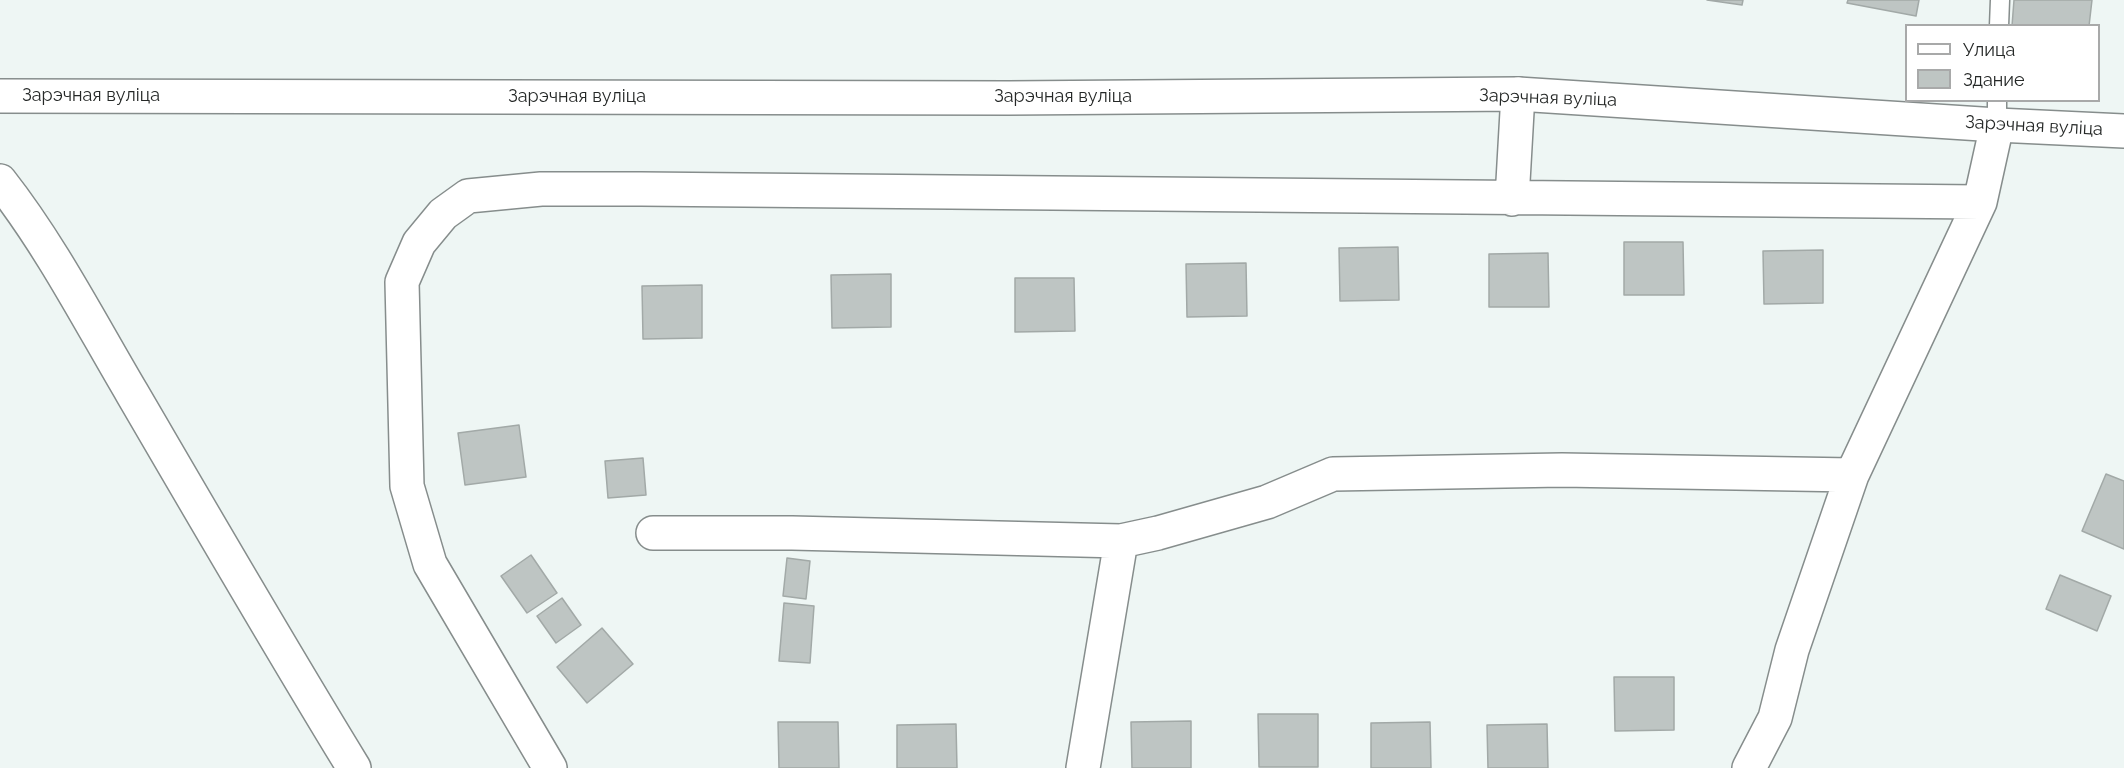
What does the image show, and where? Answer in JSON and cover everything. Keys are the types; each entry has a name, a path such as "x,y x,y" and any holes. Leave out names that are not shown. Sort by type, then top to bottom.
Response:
{"street":[{"name":"Зарэчная вуліца","path":"0,96 1009,98 1518,94 1997,113 2124,131"},
{"path":"1512,199 1518,94"},
{"path":"1749,768 1775,718 1792,650 1852,475 1980,202 1997,113"},
{"path":"0,181 22,209 71,289 306,691 354,768"},
{"path":"550,768 430,564 407,486 402,282 419,243 443,214 468,196 541,189 641,189 1980,202"},
{"path":"653,533 792,533 1121,541 1158,533 1267,502 1333,474 1562,470 1852,475"},
{"path":"1083,768 1121,541"}],"lane":[{"path":"1999,24 2000,0"}],"building":[{"path":"1707,0 1743,0 1742,5"},
{"path":"1848,0 1919,0 1916,16 1847,3"},
{"path":"2014,0 2092,0 2089,24 2012,24"},
{"path":"1624,242 1683,242 1684,295 1624,295"},
{"path":"1398,247 1399,300 1340,301 1339,248"},
{"path":"1823,250 1823,303 1764,304 1763,251"},
{"path":"1548,253 1549,307 1489,307 1489,254"},
{"path":"1246,263 1247,316 1187,317 1186,264"},
{"path":"891,274 891,327 832,328 831,275"},
{"path":"1015,278 1074,278 1075,331 1015,332"},
{"path":"702,285 702,338 643,339 642,286"},
{"path":"519,425 526,477 465,485 458,433"},
{"path":"643,458 646,495 608,498 605,461"},
{"path":"2106,474 2124,481 2124,549 2082,531"},
{"path":"531,555 557,593 527,613 501,576"},
{"path":"787,558 810,561 806,599 783,596"},
{"path":"2060,575 2111,596 2097,631 2046,609"},
{"path":"562,598 581,625 556,643 537,616"},
{"path":"784,603 814,606 810,663 779,661"},
{"path":"602,628 633,664 587,703 557,667"},
{"path":"1614,677 1674,677 1674,730 1615,731"},
{"path":"1258,714 1318,714 1318,767 1259,767"},
{"path":"1191,721 1191,768 1132,768 1131,722"},
{"path":"778,722 838,722 839,768 779,768"},
{"path":"1430,722 1431,768 1371,768 1371,723"},
{"path":"956,724 957,768 897,768 897,725"},
{"path":"1547,724 1548,768 1488,768 1487,725"}]}
